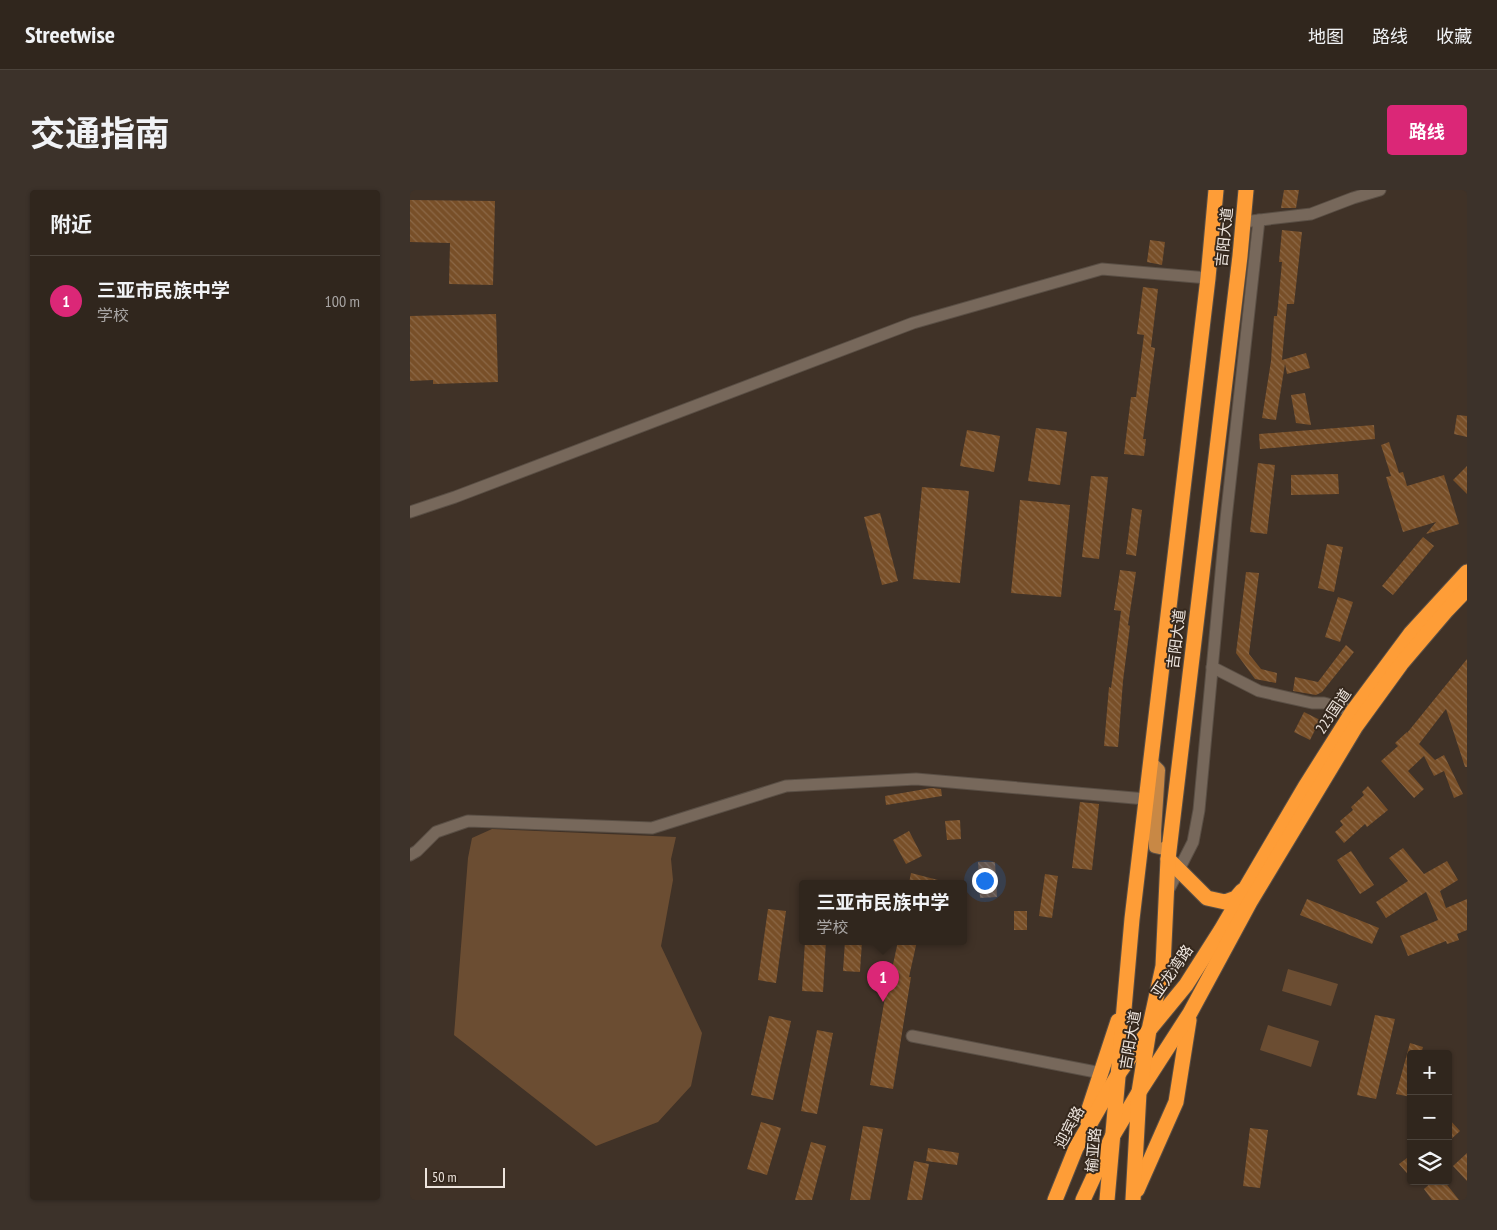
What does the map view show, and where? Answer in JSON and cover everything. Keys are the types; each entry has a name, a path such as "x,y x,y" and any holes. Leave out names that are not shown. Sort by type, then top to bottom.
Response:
{"highway":[{"name":"吉阳大道","path":"1119,1073 1132,919 1208,278 1216,190"},
{"name":"吉阳大道","path":"1139,1092 1149,1030 1163,966 1168,859 1246,190"},
{"name":"223国道","path":"1248,884 1305,787 1354,711 1411,634 1467,572"},
{"name":"223国道","path":"1190,1013 1250,902 1356,726 1401,664 1467,589"},
{"path":"1168,859 1207,898 1225,902 1236,898 1248,884"},
{"name":"亚龙湾路","path":"1119,1073 1149,1030 1186,985 1248,884"},
{"path":"1076,1148 1125,998"},
{"path":"1083,1200 1112,1137 1190,1013"},
{"path":"1133,1199 1176,1102 1190,1013"},
{"name":"榆亚路","path":"1107,1200 1119,1073"},
{"name":"迎宾路","path":"1055,1200 1076,1148 1119,1073"},
{"path":"1133,1199 1139,1092"}],"main road":[{"path":"1150,762 1158,770 1155,847 1164,849 1170,844"}],"street":[{"path":"1243,222 1310,214 1380,190"},
{"path":"1166,894 1193,842 1199,810 1226,519 1259,220"},
{"path":"410,512 455,497 913,323 1102,269 1208,278"},
{"path":"1212,667 1259,690 1354,711"},
{"path":"410,855 417,851 436,832 468,821 652,828 786,786 916,779 1146,799"},
{"path":"912,1036 1101,1073"}],"shaded area":[{"path":"492,829 676,837 671,859 673,880 661,946 702,1033 691,1086 658,1122 596,1146 454,1035 468,858 472,838"},
{"path":"1288,969 1338,984 1331,1006 1282,991"},
{"path":"1268,1025 1319,1041 1311,1067 1260,1050"}],"building":[{"path":"1284,190 1299,190 1296,208 1281,208"},
{"path":"410,200 495,201 493,285 449,284 450,243 410,242"},
{"path":"1282,230 1302,232 1294,304 1287,304 1282,360 1306,353 1310,368 1287,374 1285,364 1276,420 1262,418 1271,361 1274,316 1277,316 1282,262 1279,262"},
{"path":"1150,240 1165,242 1162,265 1147,262"},
{"path":"1143,287 1158,289 1151,347 1155,348 1143,439 1146,439 1144,456 1124,454 1131,397 1136,397 1144,335 1137,334"},
{"path":"496,314 498,382 433,384 433,380 410,381 410,316"},
{"path":"1305,393 1311,425 1296,423 1291,395"},
{"path":"1457,415 1467,416 1467,437 1454,434"},
{"path":"1374,425 1375,439 1260,449 1259,434"},
{"path":"1036,428 1067,432 1060,485 1028,481"},
{"path":"967,430 1000,436 994,472 960,466"},
{"path":"1389,442 1399,473 1403,472 1407,486 1444,475 1459,524 1426,534 1436,522 1403,532 1386,477 1391,476 1381,445"},
{"path":"1258,463 1275,465 1267,534 1250,532"},
{"path":"1467,466 1467,494 1453,480"},
{"path":"1338,474 1339,494 1291,495 1291,475"},
{"path":"1091,476 1108,477 1099,559 1082,557"},
{"path":"922,487 969,491 960,583 913,579"},
{"path":"1020,500 1070,505 1061,597 1011,593"},
{"path":"1132,508 1142,510 1136,556 1126,554"},
{"path":"880,513 898,581 882,585 864,517"},
{"path":"1423,537 1434,546 1393,595 1382,586"},
{"path":"1327,544 1343,547 1334,592 1318,588"},
{"path":"1120,570 1136,572 1128,625 1130,626 1123,681 1118,747 1104,746 1109,687 1111,688 1121,611 1114,610"},
{"path":"1246,572 1259,573 1249,654 1261,669 1277,673 1276,683 1255,679 1236,653"},
{"path":"1338,597 1353,602 1340,642 1325,637"},
{"path":"1346,645 1354,652 1322,692 1316,695 1293,691 1295,677 1318,682"},
{"path":"1467,659 1467,767 1465,767 1446,709 1419,744 1435,760 1444,755 1463,794 1454,798 1444,771 1434,776 1424,756 1408,771 1424,789 1414,798 1381,761 1398,746 1395,743 1407,733"},
{"path":"1304,712 1320,720 1310,740 1294,732"},
{"path":"1368,786 1388,810 1367,827 1365,824 1344,843 1335,832 1343,825 1340,821 1353,810 1351,807 1364,795 1362,792"},
{"path":"931,788 941,789 942,796 886,805 885,796"},
{"path":"1080,802 1099,804 1092,870 1072,868"},
{"path":"960,820 961,839 947,840 945,821"},
{"path":"909,831 922,856 906,864 893,840"},
{"path":"1403,848 1424,874 1447,861 1458,880 1440,891 1446,908 1467,899 1467,930 1457,934 1459,940 1447,944 1446,941 1408,956 1400,936 1438,920 1426,892 1386,918 1376,902 1408,881 1389,858"},
{"path":"1351,851 1374,885 1360,894 1337,860"},
{"path":"978,862 995,862 997,897 980,898"},
{"path":"911,873 938,880 910,880"},
{"path":"1045,874 1058,876 1052,918 1039,916"},
{"path":"1307,899 1379,928 1372,944 1300,915"},
{"path":"768,909 786,911 776,983 758,980"},
{"path":"1014,911 1027,911 1027,930 1014,930"},
{"path":"805,945 826,945 823,992 802,991"},
{"path":"845,945 862,945 860,972 843,971"},
{"path":"897,945 916,945 909,977 911,977 893,1089 870,1085 889,974 891,974"},
{"path":"1375,1015 1395,1019 1376,1099 1357,1095"},
{"path":"769,1016 791,1021 773,1100 751,1095"},
{"path":"817,1030 833,1033 817,1114 801,1111"},
{"path":"1410,1043 1423,1047 1422,1050 1408,1050"},
{"path":"1407,1054 1407,1096 1396,1094"},
{"path":"761,1122 781,1128 767,1175 747,1169"},
{"path":"1452,1122 1460,1131 1452,1138"},
{"path":"863,1126 883,1129 870,1200 850,1200"},
{"path":"1250,1128 1268,1130 1260,1188 1243,1186"},
{"path":"811,1142 826,1146 812,1200 795,1200"},
{"path":"928,1148 959,1153 957,1165 926,1161"},
{"path":"1467,1153 1467,1181 1453,1166"},
{"path":"1407,1158 1407,1173 1399,1164"},
{"path":"914,1161 929,1164 922,1200 907,1200"},
{"path":"1428,1185 1447,1185 1459,1200 1432,1200 1424,1189"}],"place":[{"name":"三亚市民族中学","path":"883,1002"}]}
